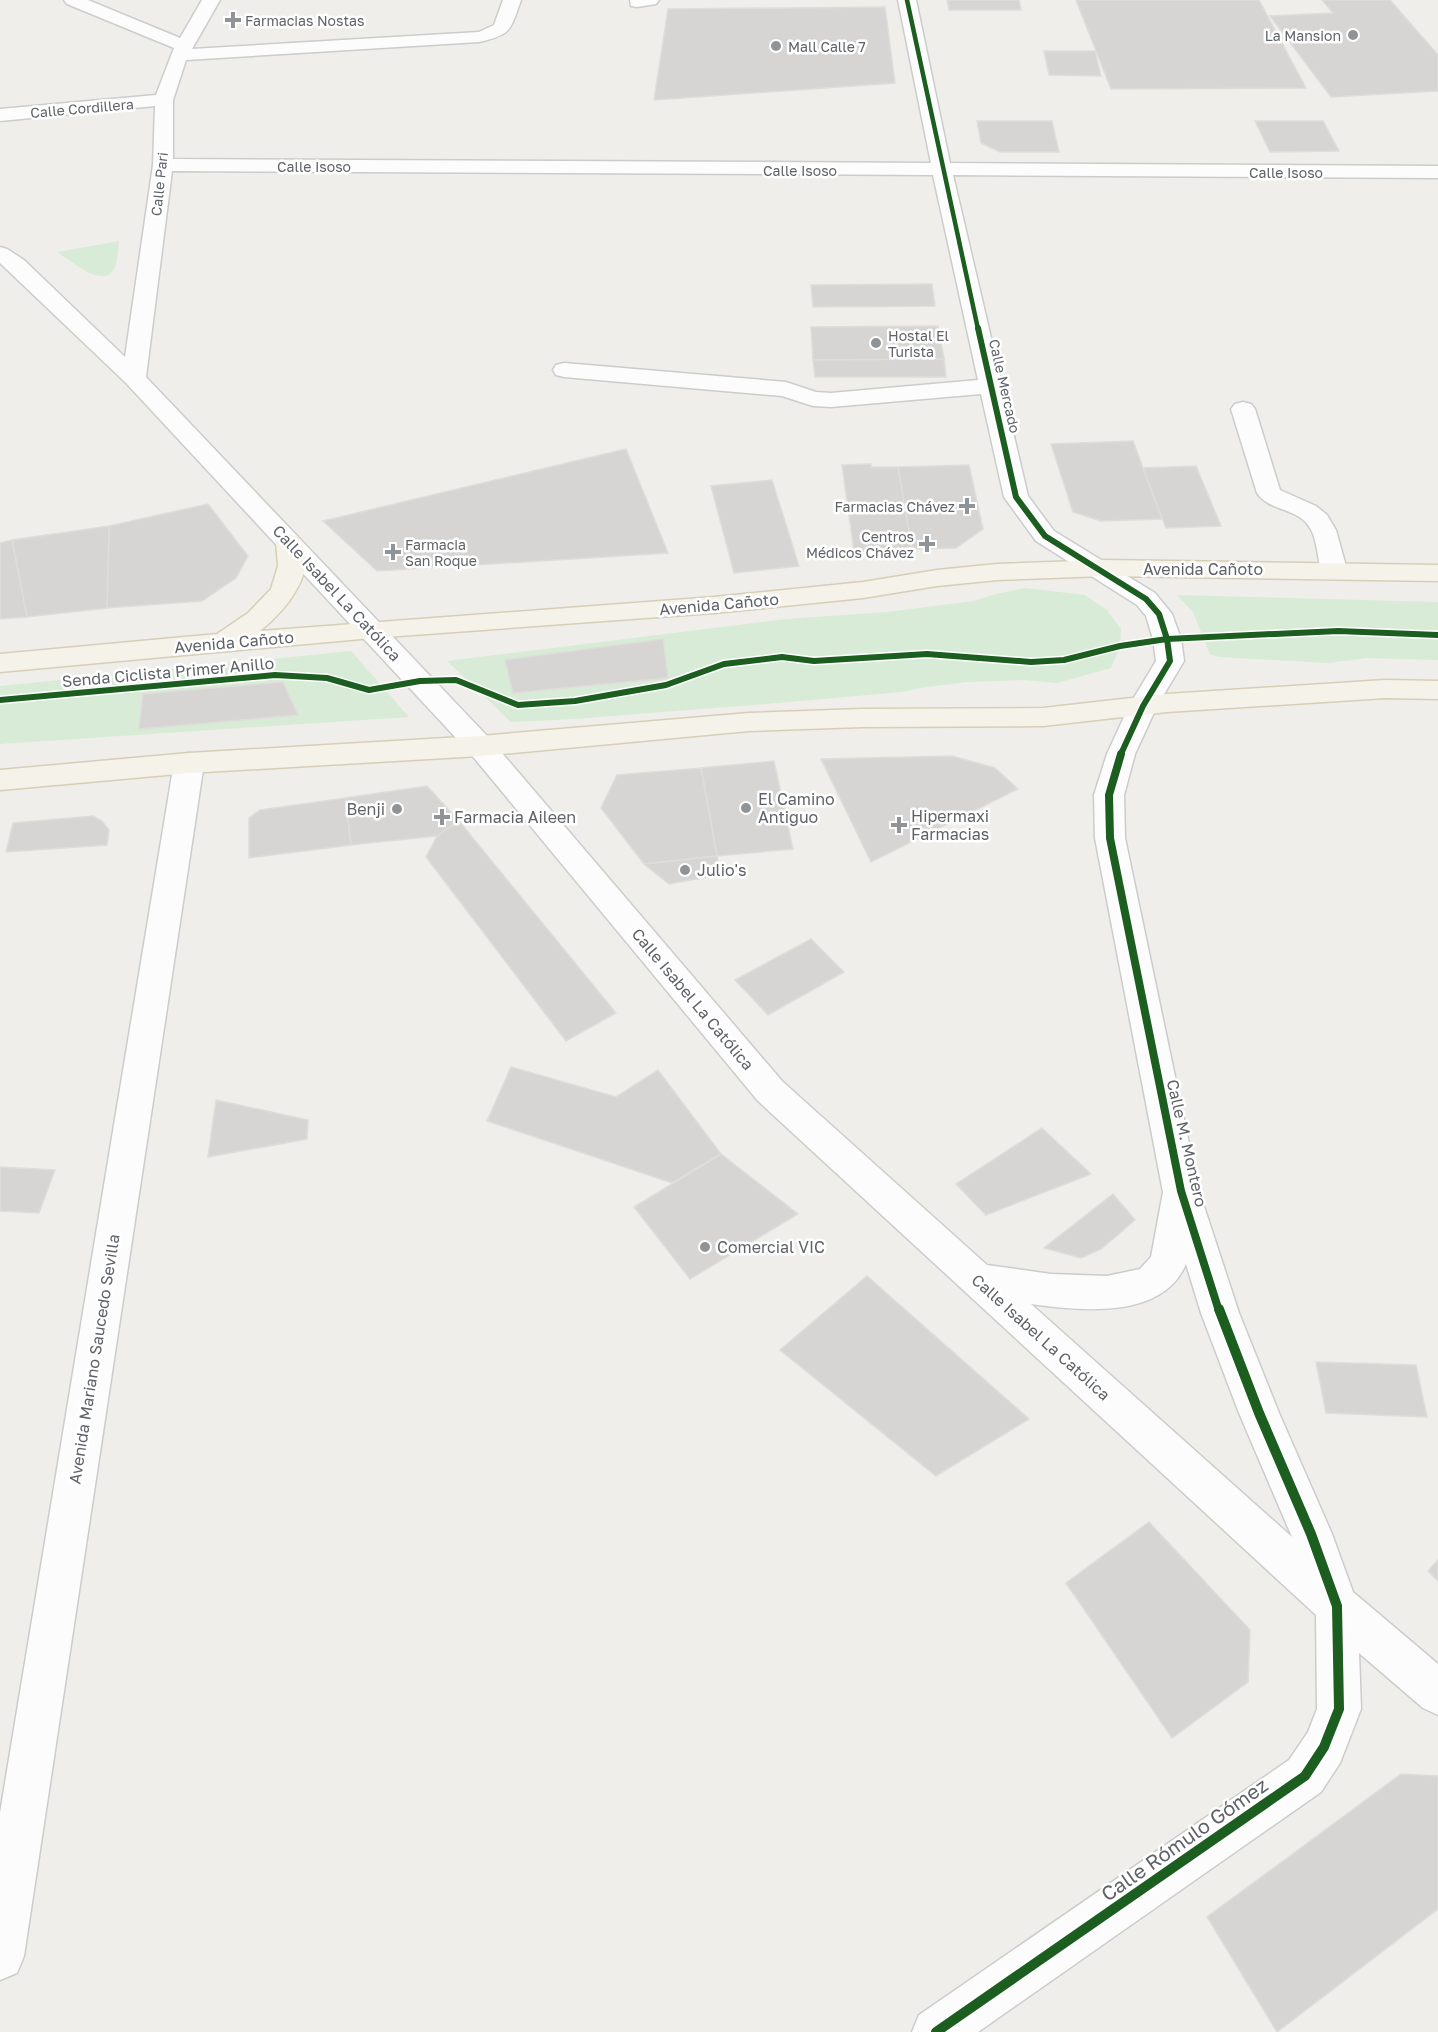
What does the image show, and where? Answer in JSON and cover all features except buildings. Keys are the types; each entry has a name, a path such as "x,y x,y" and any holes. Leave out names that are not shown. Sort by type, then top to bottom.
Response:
{"main road":[{"path":"224,643 258,620 281,594 291,568 289,542"},
{"name":"Avenida Cañoto","path":"0,663 372,629 714,605 862,590 937,578 997,572 1095,568 1438,573"},
{"path":"0,780 189,763 480,746 749,722 862,718 1043,717 1143,706 1385,689 1438,690"}],"street":[{"path":"73,0 182,50 479,37 502,28 512,0"},
{"name":"Calle Pari","path":"135,378 163,165 164,100 182,50 211,0"},
{"name":"Calle Mercado","path":"907,0 942,171 1016,497 1045,536 1146,599 1159,614 1167,639 1170,661 1143,706"},
{"name":"Calle Cordillera","path":"0,115 164,100"},
{"name":"Calle Isoso","path":"163,165 1438,172"},
{"name":"Calle Isabel La Católica","path":"0,253 16,264 135,378 480,746 770,1091 1336,1606 1438,1693"},
{"path":"564,370 786,389 813,399 831,400 991,386"},
{"path":"1244,409 1269,493 1276,499 1311,514 1319,521 1334,570"},
{"name":"Calle M. Montero","path":"1143,706 1120,754 1109,795 1110,838 1181,1191 1220,1314 1259,1413 1311,1534 1336,1606"},
{"name":"Avenida Mariano Saucedo Sevilla","path":"0,1956 189,763"},
{"name":"Calle M. Montero","path":"979,1280 1079,1292 1120,1293 1147,1284 1167,1266 1181,1191"},
{"name":"Calle Rómulo Gómez","path":"936,2032 1305,1776 1324,1747 1339,1709 1336,1606"}],"green space":[{"path":"119,241 115,267 105,276 91,273 57,252"},
{"path":"1025,588 1085,595 1107,610 1121,629 1120,646 1111,668 1057,683 1024,680 968,682 902,692 789,702 511,722 447,661 786,619 888,612 973,601"},
{"path":"1177,595 1438,602 1438,660 1367,658 1328,663 1219,657 1210,654 1193,612"},
{"path":"351,651 409,717 0,744 0,686"}],"cycle path":[{"path":"907,0 942,171 1016,497 1045,536 1146,599 1159,614 1167,639 1170,661 1143,706 1121,754 1109,795 1110,838 1181,1191 1220,1313 1259,1413 1311,1534 1337,1606 1339,1709 1324,1747 1305,1776 936,2032"},
{"name":"Senda Ciclista Primer Anillo","path":"0,700 275,675 327,678 369,690 420,681 456,680 518,705 575,701 666,685 724,664 782,657 814,661 927,654 1031,662 1064,660 1120,646 1167,639 1338,631 1438,635"}],"place":[{"name":"Farmacias Nostas","path":"233,20"},
{"name":"La Mansion","path":"1353,35"},
{"name":"Mall Calle 7","path":"776,46"},
{"name":"Hostal El Turista","path":"876,343"},
{"name":"Farmacias Chávez","path":"967,506"},
{"name":"Centros Médicos Chávez","path":"927,544"},
{"name":"Farmacia San Roque","path":"393,552"},
{"name":"El Camino Antiguo","path":"746,808"},
{"name":"Benji","path":"397,809"},
{"name":"Farmacia Aileen","path":"442,817"},
{"name":"Hipermaxi Farmacias","path":"899,825"},
{"name":"Julio's","path":"685,870"},
{"name":"Comercial VIC","path":"705,1247"}]}
